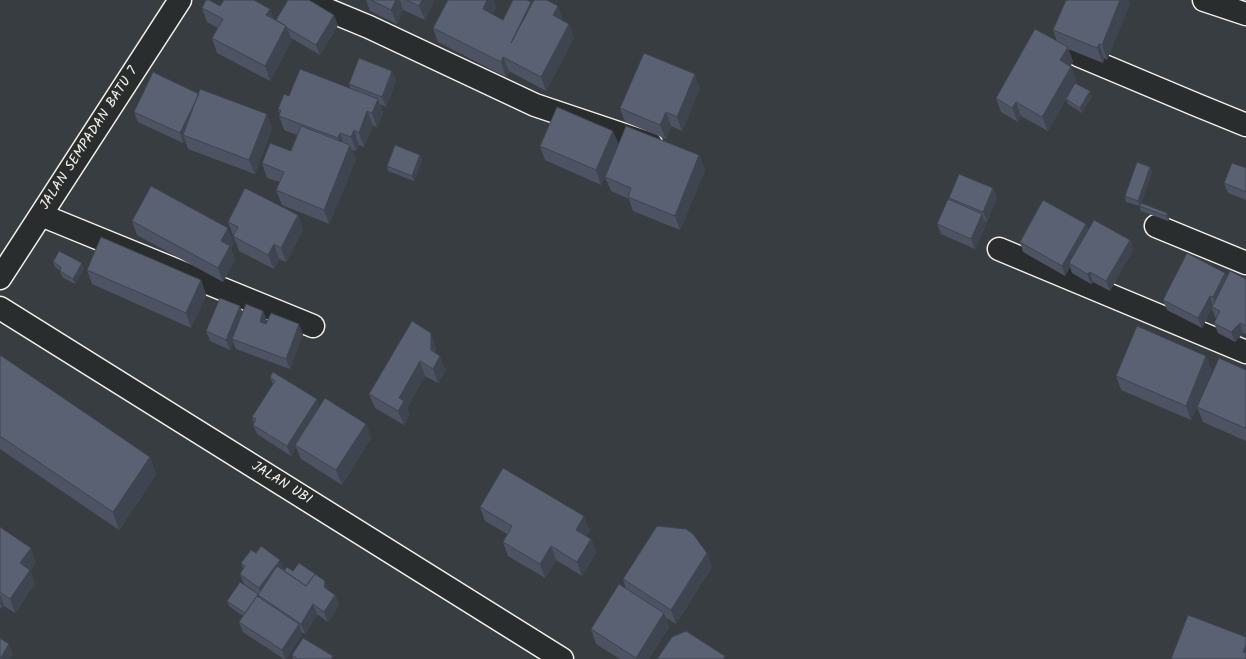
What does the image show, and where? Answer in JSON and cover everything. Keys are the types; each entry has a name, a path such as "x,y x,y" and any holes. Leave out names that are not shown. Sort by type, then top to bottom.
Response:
{"street":[{"name":"JALAN SEMPADAN BATU 7","path":"0,278 180,0"},
{"path":"304,0 369,28 535,105 667,150"},
{"path":"1204,0 1246,14"},
{"path":"1078,55 1197,106 1246,125"},
{"path":"41,215 313,326"},
{"path":"1156,226 1246,263"},
{"path":"999,249 1246,352"},
{"name":"JALAN UBI","path":"0,308 562,659"}],"building":[{"path":"206,0 220,6 224,0 254,0 270,9 266,15 286,26 265,66 212,38 223,19 202,8"},
{"path":"288,0 309,0 334,15 316,45 276,20"},
{"path":"371,0 396,0 391,10"},
{"path":"407,0 422,0 419,6"},
{"path":"448,0 487,0 483,9 503,20 513,0 527,0 531,2 511,43 534,0 547,0 558,6 553,15 569,24 541,77 503,57 501,62 433,28"},
{"path":"1066,0 1120,0 1102,45 1099,44 1097,48 1053,30"},
{"path":"1035,29 1068,47 1060,60 1071,67 1042,117 1016,102 1012,108 996,98"},
{"path":"644,53 695,74 677,117 666,112 660,125 620,108"},
{"path":"359,58 392,71 382,97 349,84"},
{"path":"300,69 378,99 372,113 367,111 359,133 354,130 351,137 340,133 338,138 279,116 281,110 278,109 284,94 289,96"},
{"path":"153,72 199,94 180,133 134,112"},
{"path":"1075,83 1090,91 1080,108 1066,99"},
{"path":"200,89 267,114 249,160 183,135"},
{"path":"557,107 613,131 596,170 540,146"},
{"path":"301,126 350,145 324,210 276,190 284,172 262,163 270,143 291,151"},
{"path":"626,126 699,155 675,216 628,197 631,188 605,177"},
{"path":"395,145 420,155 412,176 387,166"},
{"path":"1137,162 1150,167 1138,201 1125,196"},
{"path":"1232,163 1246,168 1246,192 1224,183"},
{"path":"959,174 993,188 983,212 949,198"},
{"path":"151,186 228,228 221,241 230,246 218,268 132,221"},
{"path":"245,188 298,215 281,248 274,244 268,255 233,236 238,227 228,222"},
{"path":"948,199 982,214 971,239 937,224"},
{"path":"1043,200 1086,224 1062,266 1020,242"},
{"path":"1141,203 1167,213 1166,216 1140,206"},
{"path":"1094,220 1130,240 1106,281 1090,272 1087,274 1069,263"},
{"path":"101,237 201,280 186,313 87,270"},
{"path":"59,251 82,263 73,279 60,271 61,267 53,262"},
{"path":"1187,253 1225,273 1213,297 1210,296 1198,318 1163,300"},
{"path":"1230,271 1246,279 1246,326 1240,323 1231,332 1214,323 1220,311 1212,307"},
{"path":"220,298 240,306 226,340 206,331"},
{"path":"246,304 263,311 260,322 266,324 271,313 299,324 286,359 232,339"},
{"path":"412,321 431,333 431,350 440,356 433,369 420,361 399,398 404,401 398,411 369,394"},
{"path":"1137,326 1206,356 1186,406 1116,376"},
{"path":"0,355 150,457 113,512 0,436"},
{"path":"1219,358 1246,370 1245,428 1197,407"},
{"path":"273,372 317,399 287,446 253,425 256,419 252,417 275,381 270,377"},
{"path":"325,398 366,424 336,470 295,445"},
{"path":"503,468 584,516 576,530 591,539 577,562 551,546 540,564 503,542 512,526 480,507"},
{"path":"657,526 686,529 693,534 707,553 671,610 623,579"},
{"path":"0,527 31,548 20,563 30,570 10,599 0,592"},
{"path":"261,546 280,560 259,588 240,574 245,566 241,563 251,550 256,553"},
{"path":"299,563 317,575 315,574 306,586 284,571 287,567 293,571"},
{"path":"277,566 306,586 315,574 325,581 324,587 335,595 324,612 313,604 301,624 258,595"},
{"path":"240,582 258,594 259,597 257,596 245,613 227,601"},
{"path":"619,584 664,613 636,658 591,629"},
{"path":"257,596 299,624 282,650 239,622"},
{"path":"1188,615 1246,637 1246,645 1243,652 1246,653 1246,659 1171,659"},
{"path":"686,631 725,656 723,659 657,659 672,637"},
{"path":"0,638 9,644 0,659"},
{"path":"303,638 333,656 331,659 297,659 292,655"}]}
